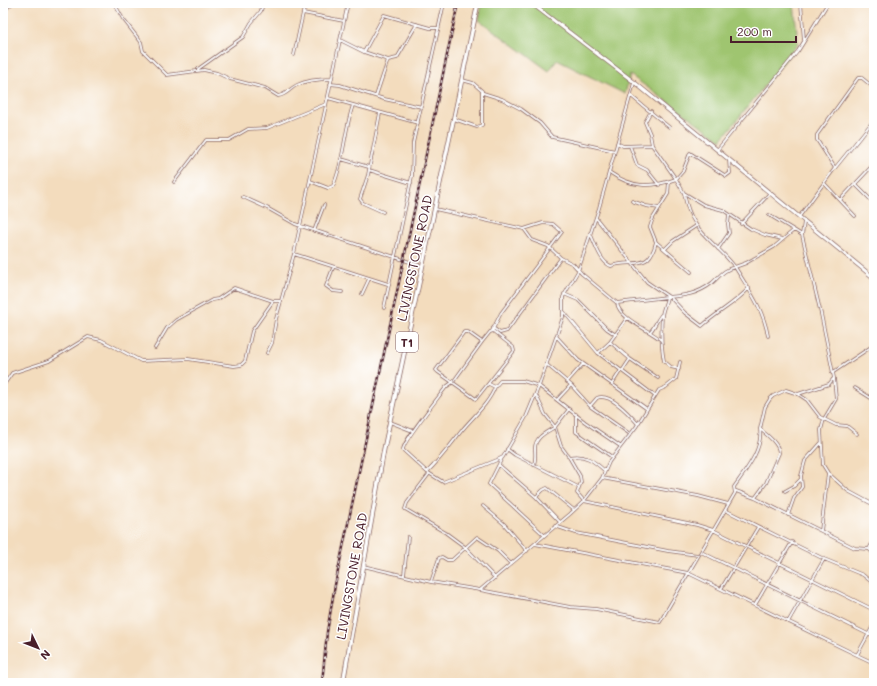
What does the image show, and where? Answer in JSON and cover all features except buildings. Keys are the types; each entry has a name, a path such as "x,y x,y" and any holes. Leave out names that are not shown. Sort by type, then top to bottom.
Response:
{"highway":[{"name":"LIVINGSTONE ROAD","path":"343,683 389,422 478,3"}],"main road":[{"path":"531,3 718,149 804,222 873,277"}],"street":[{"path":"3,11 12,3"},
{"path":"114,3 123,19 141,42 143,51 153,60 163,73 172,75 197,70 217,73 230,79 265,88 278,96 285,94 296,85 305,82 332,79"},
{"path":"197,70 213,57 243,37 251,23 262,11 263,3"},
{"path":"294,55 306,3"},
{"path":"267,353 272,343 281,301 294,254 348,3"},
{"path":"384,308 411,183 413,143 444,3"},
{"path":"801,3 804,41"},
{"path":"718,149 804,41 828,3"},
{"path":"869,3 874,11"},
{"path":"303,13 344,22"},
{"path":"364,52 384,15 430,28 439,28"},
{"path":"339,40 364,52 388,60 397,58 417,24"},
{"path":"376,96 388,60"},
{"path":"835,168 817,140 817,135 858,78 862,78 874,88"},
{"path":"454,119 478,127 481,126 483,93 481,89 473,83 462,80"},
{"path":"544,535 489,484 502,457 526,417 539,386 564,312 564,294 578,271 596,218 634,82"},
{"path":"330,84 340,85 376,96 422,107"},
{"path":"483,93 502,99 521,108 540,123 552,137 615,151"},
{"path":"631,96 669,127"},
{"path":"328,98 418,123"},
{"path":"174,182 206,140 229,140 248,129 267,128 326,104"},
{"path":"310,181 326,188 331,188 334,183 353,105"},
{"path":"650,111 645,122 650,134 652,145 684,193 687,208 696,226 734,267 749,288 762,310 768,336"},
{"path":"380,112 361,200 383,212"},
{"path":"799,217 835,168 874,120"},
{"path":"617,143 623,146 652,145"},
{"path":"630,146 632,156 637,165 647,170 659,185"},
{"path":"609,172 626,182 651,186 676,179 683,171 690,153 726,176 730,173 729,158"},
{"path":"341,159 411,183"},
{"path":"840,200 874,164"},
{"path":"871,167 874,170"},
{"path":"669,182 668,194 650,224 656,242 691,272"},
{"path":"824,183 855,216"},
{"path":"855,183 874,202"},
{"path":"684,193 704,205 720,208 741,224 763,234 782,239"},
{"path":"741,224 770,193"},
{"path":"243,197 254,201 299,226 423,266"},
{"path":"632,201 646,206 659,208"},
{"path":"314,231 324,205"},
{"path":"435,209 524,229 543,224 554,224 562,232 496,321 492,331 403,445 403,450 428,473 443,482 502,457"},
{"path":"718,249 729,233 729,215"},
{"path":"769,215 802,235"},
{"path":"596,218 647,282 669,297 702,326 720,310 740,298 749,288"},
{"path":"804,222 802,235 834,378 836,399 824,419 821,430 823,465 828,473 848,491 874,505"},
{"path":"665,249 673,241 696,226"},
{"path":"524,229 532,240 550,248 561,258 574,264 578,271 617,303 618,307 627,318 662,340"},
{"path":"617,303 696,293 726,270 765,253 794,230"},
{"path":"590,233 597,249 607,264 611,266 623,263 634,264 646,261 650,258 656,242"},
{"path":"294,254 333,268 388,284"},
{"path":"493,328 500,333 507,331 561,258"},
{"path":"333,268 326,286 333,290 342,292"},
{"path":"362,294 369,279"},
{"path":"155,348 164,331 176,320 212,300 218,299 234,288 273,301 281,301"},
{"path":"564,294 578,300 607,329 616,335"},
{"path":"650,332 654,328 655,322 661,315 669,297"},
{"path":"3,386 12,373 49,361 88,337 101,340 142,361 188,359 234,366 241,365 245,361 252,331 273,301"},
{"path":"564,312 598,353 655,396"},
{"path":"661,315 663,320 662,340 664,362 671,367 679,369"},
{"path":"598,353 616,335 627,318"},
{"path":"482,342 468,332 464,332 437,367 437,371 476,399 515,350 492,331"},
{"path":"556,336 572,355 583,364 647,409"},
{"path":"610,342 630,359 658,378"},
{"path":"832,373 874,344"},
{"path":"612,384 630,359"},
{"path":"480,590 584,501 602,478 612,457 638,424 660,389 666,387 676,379 680,362"},
{"path":"546,364 567,382 590,406 630,434"},
{"path":"567,382 583,364"},
{"path":"798,394 829,384 834,378"},
{"path":"495,578 465,547 446,533 405,509 407,503 428,473 441,460 462,431 474,419 500,381 523,381 539,386 620,446"},
{"path":"489,384 495,387"},
{"path":"557,400 570,385"},
{"path":"855,388 874,400"},
{"path":"363,566 431,582 570,607 596,609 660,622 736,491 734,487 746,472 759,444 760,429 765,407 772,396 786,390 798,394 812,405 820,417 839,425 848,426 857,434"},
{"path":"536,394 544,414 555,427 561,446 580,476 581,482 578,487 578,494 584,501 697,525 713,530 874,610"},
{"path":"590,406 597,398 607,397 624,410 638,424"},
{"path":"534,465 536,457 535,448 538,441 544,432 555,427 569,409"},
{"path":"576,414 576,432 612,457"},
{"path":"389,422 404,426 413,431"},
{"path":"755,498 766,483 779,451 760,429"},
{"path":"788,515 794,498 802,487 805,461 821,443"},
{"path":"507,449 534,465 556,474 578,487"},
{"path":"569,457 584,456 605,470"},
{"path":"499,465 536,497 560,522"},
{"path":"821,531 828,473"},
{"path":"602,478 698,496 728,504"},
{"path":"785,491 794,486 802,478"},
{"path":"536,497 547,488 574,510"},
{"path":"736,491 755,498 855,548 869,549 874,554"},
{"path":"483,506 504,524 527,551"},
{"path":"725,510 824,559 863,575 874,584"},
{"path":"555,526 576,533 668,551 698,555"},
{"path":"721,589 747,548 758,526"},
{"path":"404,576 408,537"},
{"path":"431,582 442,556 447,560 452,560 478,537 498,551 511,564"},
{"path":"869,549 874,540"},
{"path":"755,605 792,542"},
{"path":"535,544 688,573 874,663"},
{"path":"701,552 874,637"},
{"path":"788,622 824,559"},
{"path":"856,655 874,624"}],"green space":[{"path":"482,3 794,3 798,44 721,140 630,75 625,94 557,60 549,71 479,20"}],"railway":[{"path":"322,683 327,632 335,585 458,3"}]}
